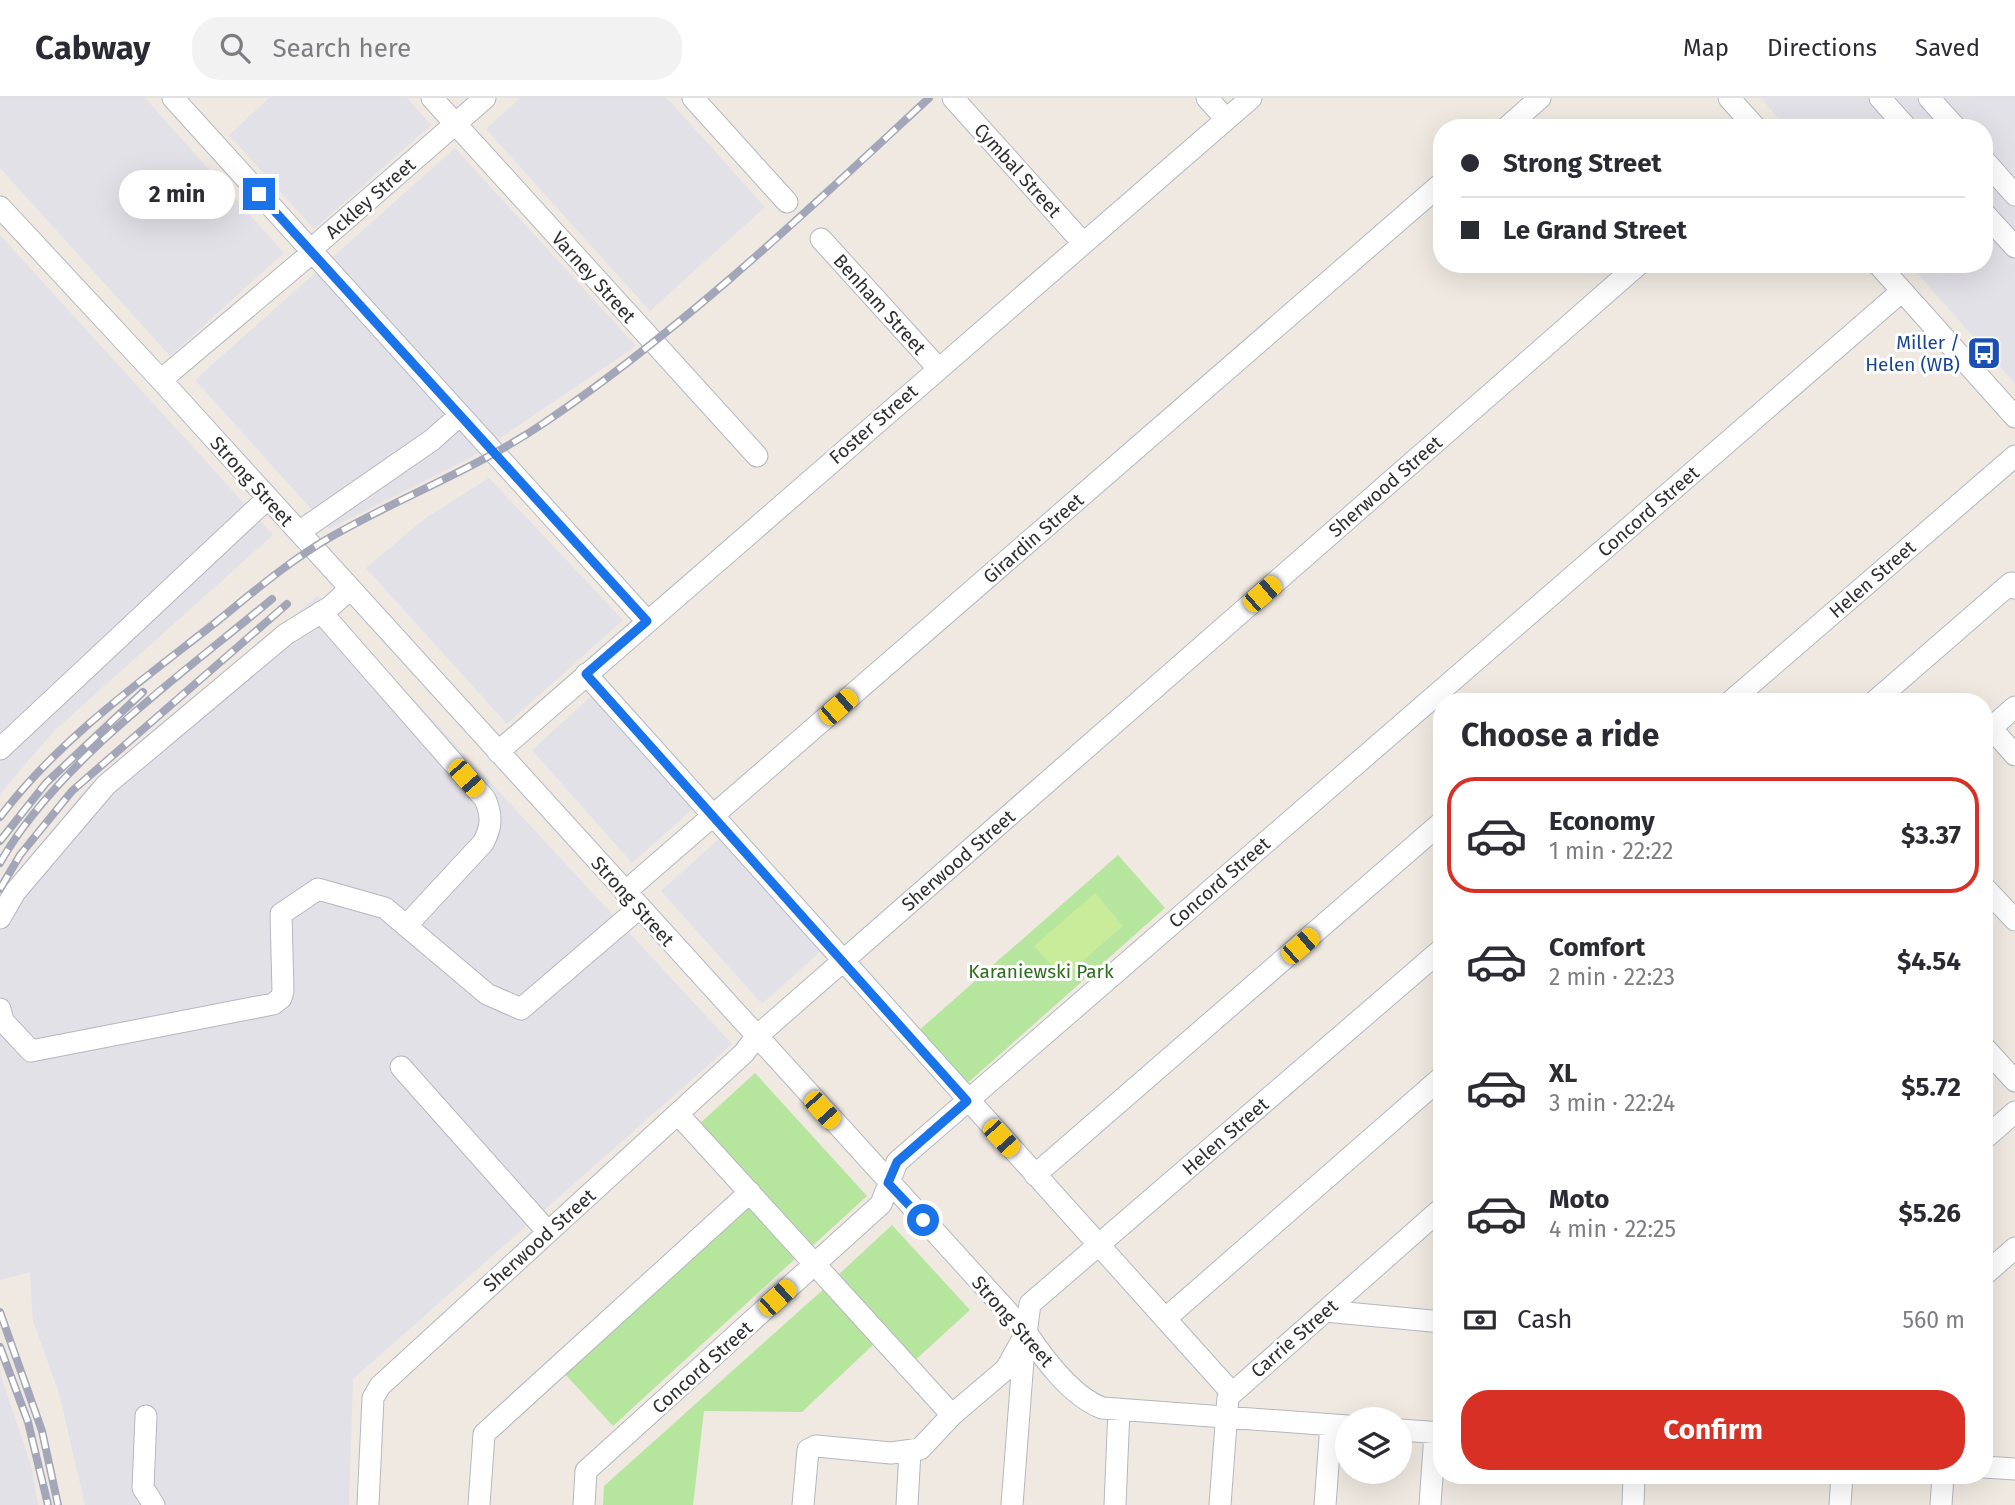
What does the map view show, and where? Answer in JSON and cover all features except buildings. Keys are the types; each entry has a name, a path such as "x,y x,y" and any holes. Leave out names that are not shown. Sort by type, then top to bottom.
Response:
{"street":[{"path":"173,98 647,621"},
{"name":"Varney Street","path":"432,98 757,456"},
{"name":"Ackley Street","path":"161,380 485,98"},
{"path":"693,98 788,202"},
{"name":"Cymbal Street","path":"953,98 1083,243"},
{"path":"1207,98 1226,119"},
{"name":"Foster Street","path":"498,752 1251,98"},
{"path":"1516,119 1540,98"},
{"path":"1729,98 1748,119"},
{"path":"1880,98 1899,119"},
{"path":"1929,98 1948,119"},
{"path":"1993,170 2015,195"},
{"name":"Girardin Street","path":"406,926 487,994 521,1009 713,816 1433,191"},
{"name":"Strong Street","path":"0,208 161,380 1026,1333 1066,1382 1090,1403 1119,1409 1335,1426"},
{"path":"1993,221 2012,237"},
{"name":"Benham Street","path":"821,239 938,368"},
{"name":"Sherwood Street","path":"368,1505 376,1391 744,1053 756,1037 1629,273"},
{"path":"1886,273 2015,417"},
{"name":"Concord Street","path":"1438,693 1902,291"},
{"path":"299,532 432,440 460,415"},
{"name":"Helen Street","path":"1740,693 2015,456"},
{"path":"0,749 268,498"},
{"path":"1884,693 2011,583 2015,588"},
{"path":"0,918 15,892 106,785 286,634 321,612 350,589"},
{"path":"0,1009 3,1021 31,1051 273,1004 281,998 283,991 281,914 318,889 385,908 406,926 483,843 489,832 491,812 485,799 321,612"},
{"path":"586,674 1231,1393 1225,1417 1220,1505"},
{"name":"Concord Street","path":"584,1505 586,1471 881,1204 897,1162 1433,697"},
{"path":"1993,727 2015,707"},
{"path":"1993,735 2015,755"},
{"path":"1035,1175 1433,830"},
{"path":"1993,897 2015,920"},
{"name":"Helen Street","path":"1012,1505 1021,1360 1030,1304 1433,958"},
{"path":"1993,1057 2015,1081"},
{"path":"401,1067 548,1233"},
{"path":"1165,1319 1433,1085"},
{"path":"1993,1131 2015,1112"},
{"path":"678,1114 952,1415"},
{"path":"479,1505 484,1434 750,1192"},
{"name":"Carrie Street","path":"1231,1393 1433,1216"},
{"path":"1993,1267 2015,1248"},
{"path":"1325,1311 1433,1321"},
{"path":"803,1505 807,1452 815,1447 883,1453 923,1447 952,1415 1006,1369 1026,1333"},
{"path":"1115,1505 1119,1409"},
{"path":"146,1416 143,1488 154,1505"},
{"path":"1412,1431 1433,1433"},
{"path":"1325,1505 1335,1449"},
{"path":"907,1505 910,1451"},
{"path":"1993,1468 2015,1469"},
{"path":"1430,1505 1433,1478"},
{"path":"1633,1505 1634,1484"},
{"path":"1840,1505 1841,1484"},
{"path":"1941,1505 1942,1484"}],"shaded area":[{"path":"0,98 145,98 284,253 170,356 0,168"},
{"path":"269,98 407,98 431,125 314,229 229,135"},
{"path":"520,98 667,98 765,207 650,311 486,129"},
{"path":"1761,98 2015,98 2015,384 1917,273 1993,273 1993,119 1779,119"},
{"path":"455,148 636,346 472,457 329,529 195,380"},
{"path":"0,235 273,535 54,731 0,794"},
{"path":"489,478 623,620 507,724 366,568 424,519"},
{"path":"318,596 732,1044 353,1379 349,1505 85,1505 59,1393 33,1321 30,1272 0,1280 0,910 21,867 84,791 157,726"},
{"path":"596,692 697,805 632,863 532,750"},
{"path":"723,835 824,948 762,1004 661,891"},
{"path":"0,1373 32,1468 38,1505 0,1505"}],"green space":[{"name":"Karaniewski Park","path":"1118,855 1165,908 963,1087 916,1033"},
{"path":"1095,893 1123,926 1063,978 1034,946"},
{"path":"755,1073 867,1196 809,1249 696,1127"},
{"path":"749,1205 797,1257 613,1426 565,1374"},
{"path":"892,1225 970,1310 912,1363 835,1278"},
{"path":"826,1287 875,1343 802,1412 704,1411 693,1505 603,1505 604,1486"}],"railway":[{"path":"0,817 48,762 101,713 285,568 314,547 356,523 492,455 544,423 646,349 743,268 929,98"},
{"path":"0,863 24,826 87,755 124,721 272,599"},
{"path":"0,889 20,855 72,791 287,604"},
{"path":"0,841 46,783 143,692"},
{"path":"0,1312 42,1431 58,1505"},
{"path":"0,1347 28,1422 48,1505"}],"place":[{"name":"Miller / Helen (WB)","path":"1984,353"}],"route":[{"path":"259,194 647,621 586,674 967,1101 897,1162 888,1183 923,1220"}]}
